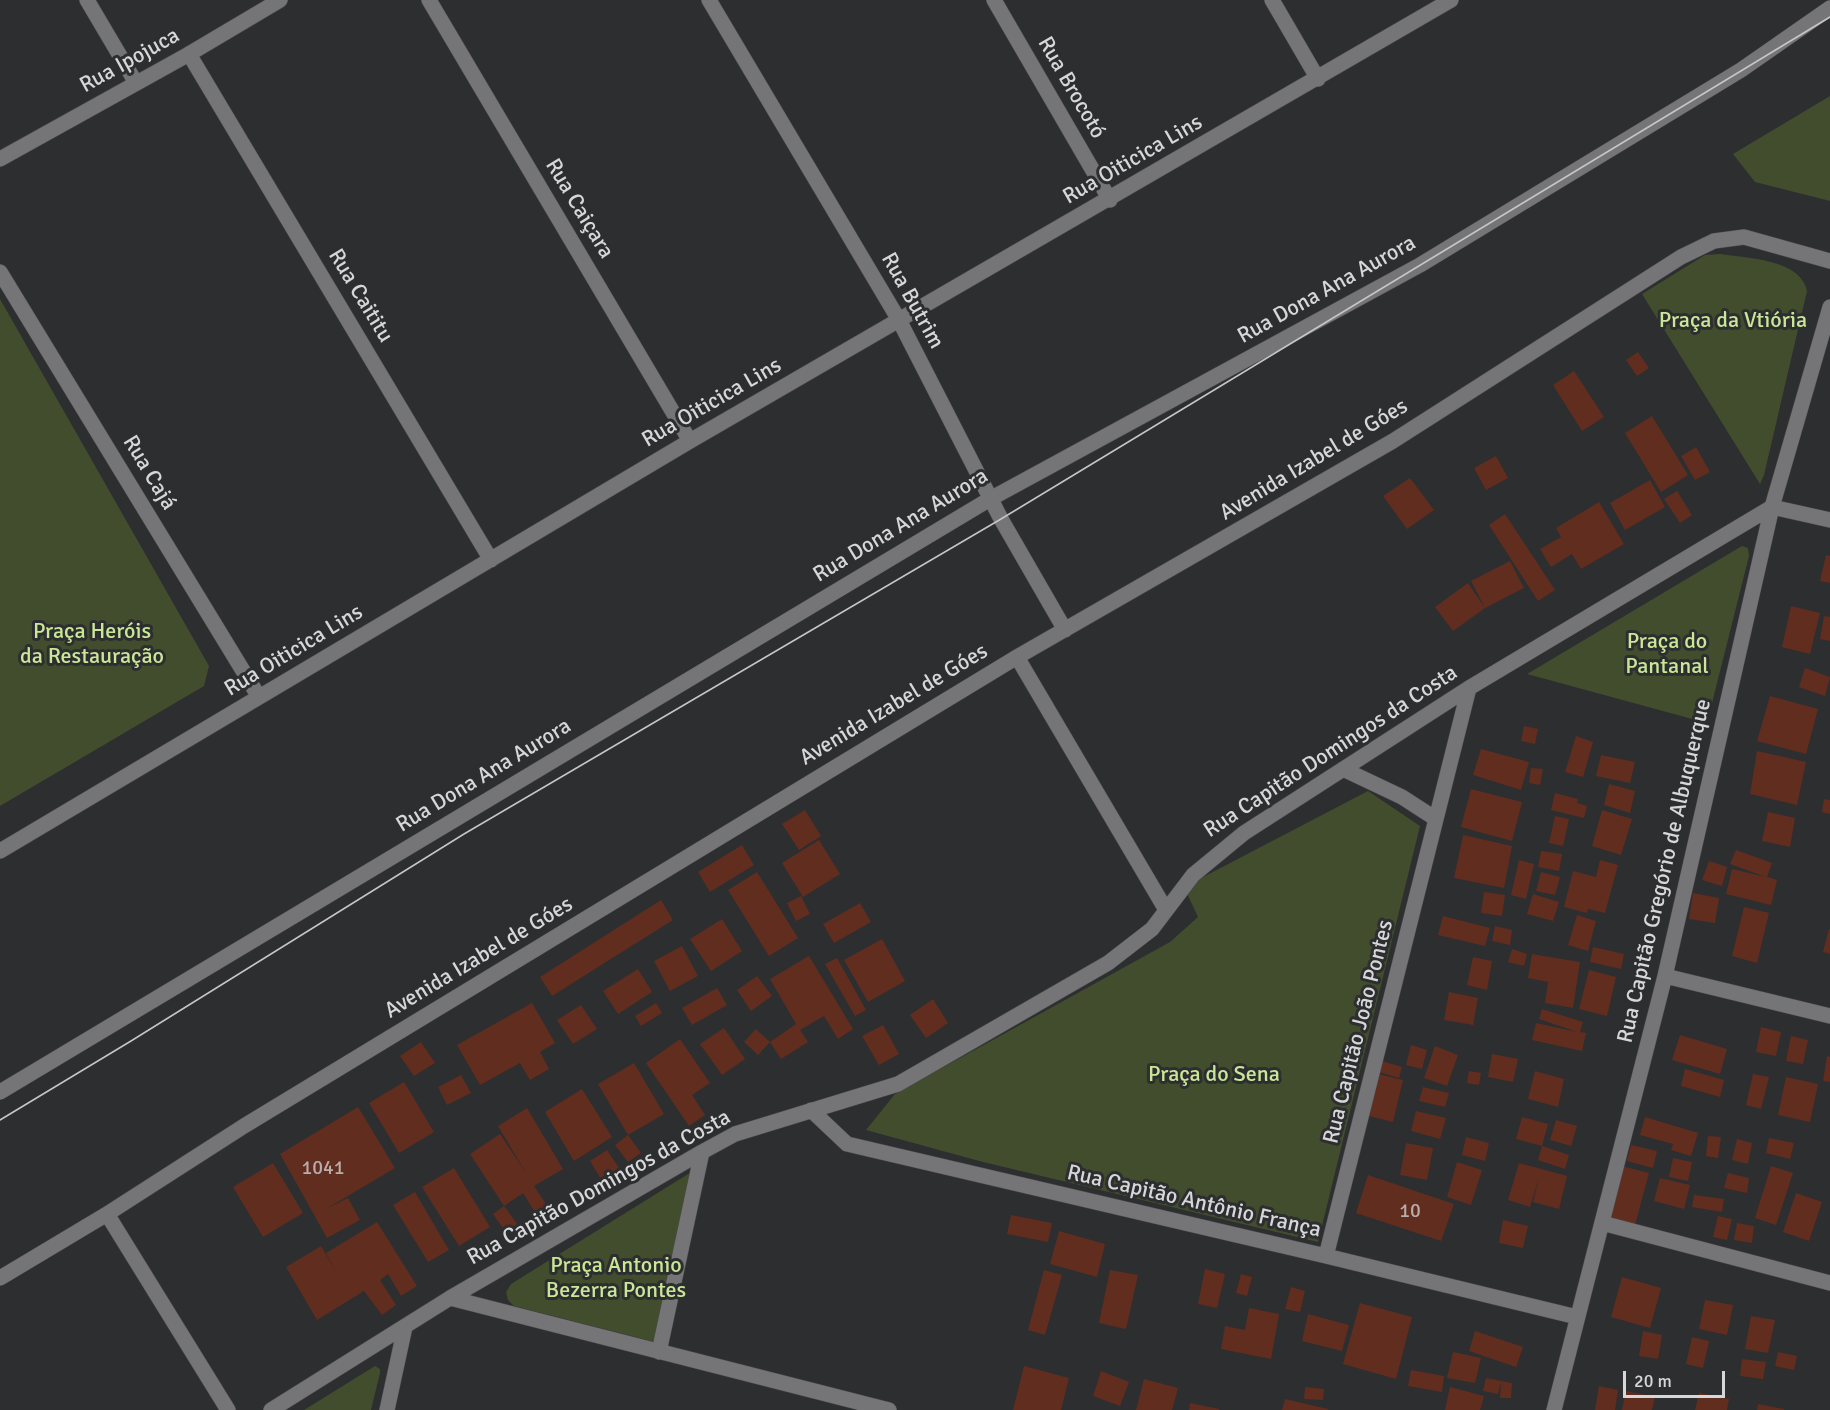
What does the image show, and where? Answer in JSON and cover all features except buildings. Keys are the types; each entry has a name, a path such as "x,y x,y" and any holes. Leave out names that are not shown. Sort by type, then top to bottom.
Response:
{"street":[{"path":"87,0 136,83"},
{"name":"Rua Ipojuca","path":"0,159 189,54 280,0"},
{"name":"Rua Caiçara","path":"429,0 690,441"},
{"name":"Rua Butrim","path":"709,0 898,320 990,499 1065,630"},
{"name":"Rua Brocotó","path":"994,0 1110,200"},
{"path":"1272,0 1318,78"},
{"name":"Rua Oiticica Lins","path":"0,851 690,441 1110,200 1451,0"},
{"name":"Rua Dona Ana Aurora","path":"0,1092 990,499 1420,265 1741,70 1830,8"},
{"name":"Rua Caititu","path":"189,54 491,560"},
{"name":"Avenida Izabel de Góes","path":"0,1278 107,1214 244,1126 1017,657 1393,441 1681,257 1714,241 1744,237 1830,261"},
{"name":"Rua Cajá","path":"0,272 259,697"},
{"name":"Rua Capitão Gregório de Albuquerque","path":"1554,1410 1665,976 1772,507 1830,307"},
{"path":"1772,507 1830,520"},
{"name":"Rua Capitão Domingos da Costa","path":"271,1410 450,1298 735,1134 897,1084 1108,963 1152,929 1193,876 1210,859 1244,833 1469,688 1772,507"},
{"path":"1017,657 1166,910"},
{"name":"Rua Capitão João Pontes","path":"1326,1256 1469,688"},
{"path":"1343,769 1402,797 1436,819"},
{"path":"1665,976 1830,1016"},
{"name":"Rua Capitão Antônio França","path":"811,1110 847,1144 1577,1317"},
{"path":"659,1352 702,1152"},
{"path":"107,1214 228,1410"},
{"path":"1602,1224 1830,1283"},
{"path":"450,1298 889,1410"},
{"path":"387,1410 405,1327"}],"green space":[{"path":"1830,96 1830,201 1755,182 1733,154"},
{"name":"Praça da Vtiória","path":"1720,254 1757,259 1784,266 1803,280 1807,291 1760,484 1642,294 1705,255"},
{"name":"Praça Heróis da Restauração","path":"0,299 209,666 204,686 0,806"},
{"name":"Praça do Pantanal","path":"1742,546 1748,548 1749,556 1707,723 1527,674"},
{"name":"Praça do Sena","path":"1368,791 1420,826 1318,1242 983,1162 866,1130 895,1094 1170,942 1198,917 1184,887"},
{"name":"Praça Antonio Bezerra Pontes","path":"693,1171 655,1342 514,1306 508,1300 506,1292 511,1284"},
{"path":"375,1366 380,1369 380,1373 371,1410 304,1410"}],"tram line":[{"path":"0,1120 464,834 1001,519 1830,17"}]}
